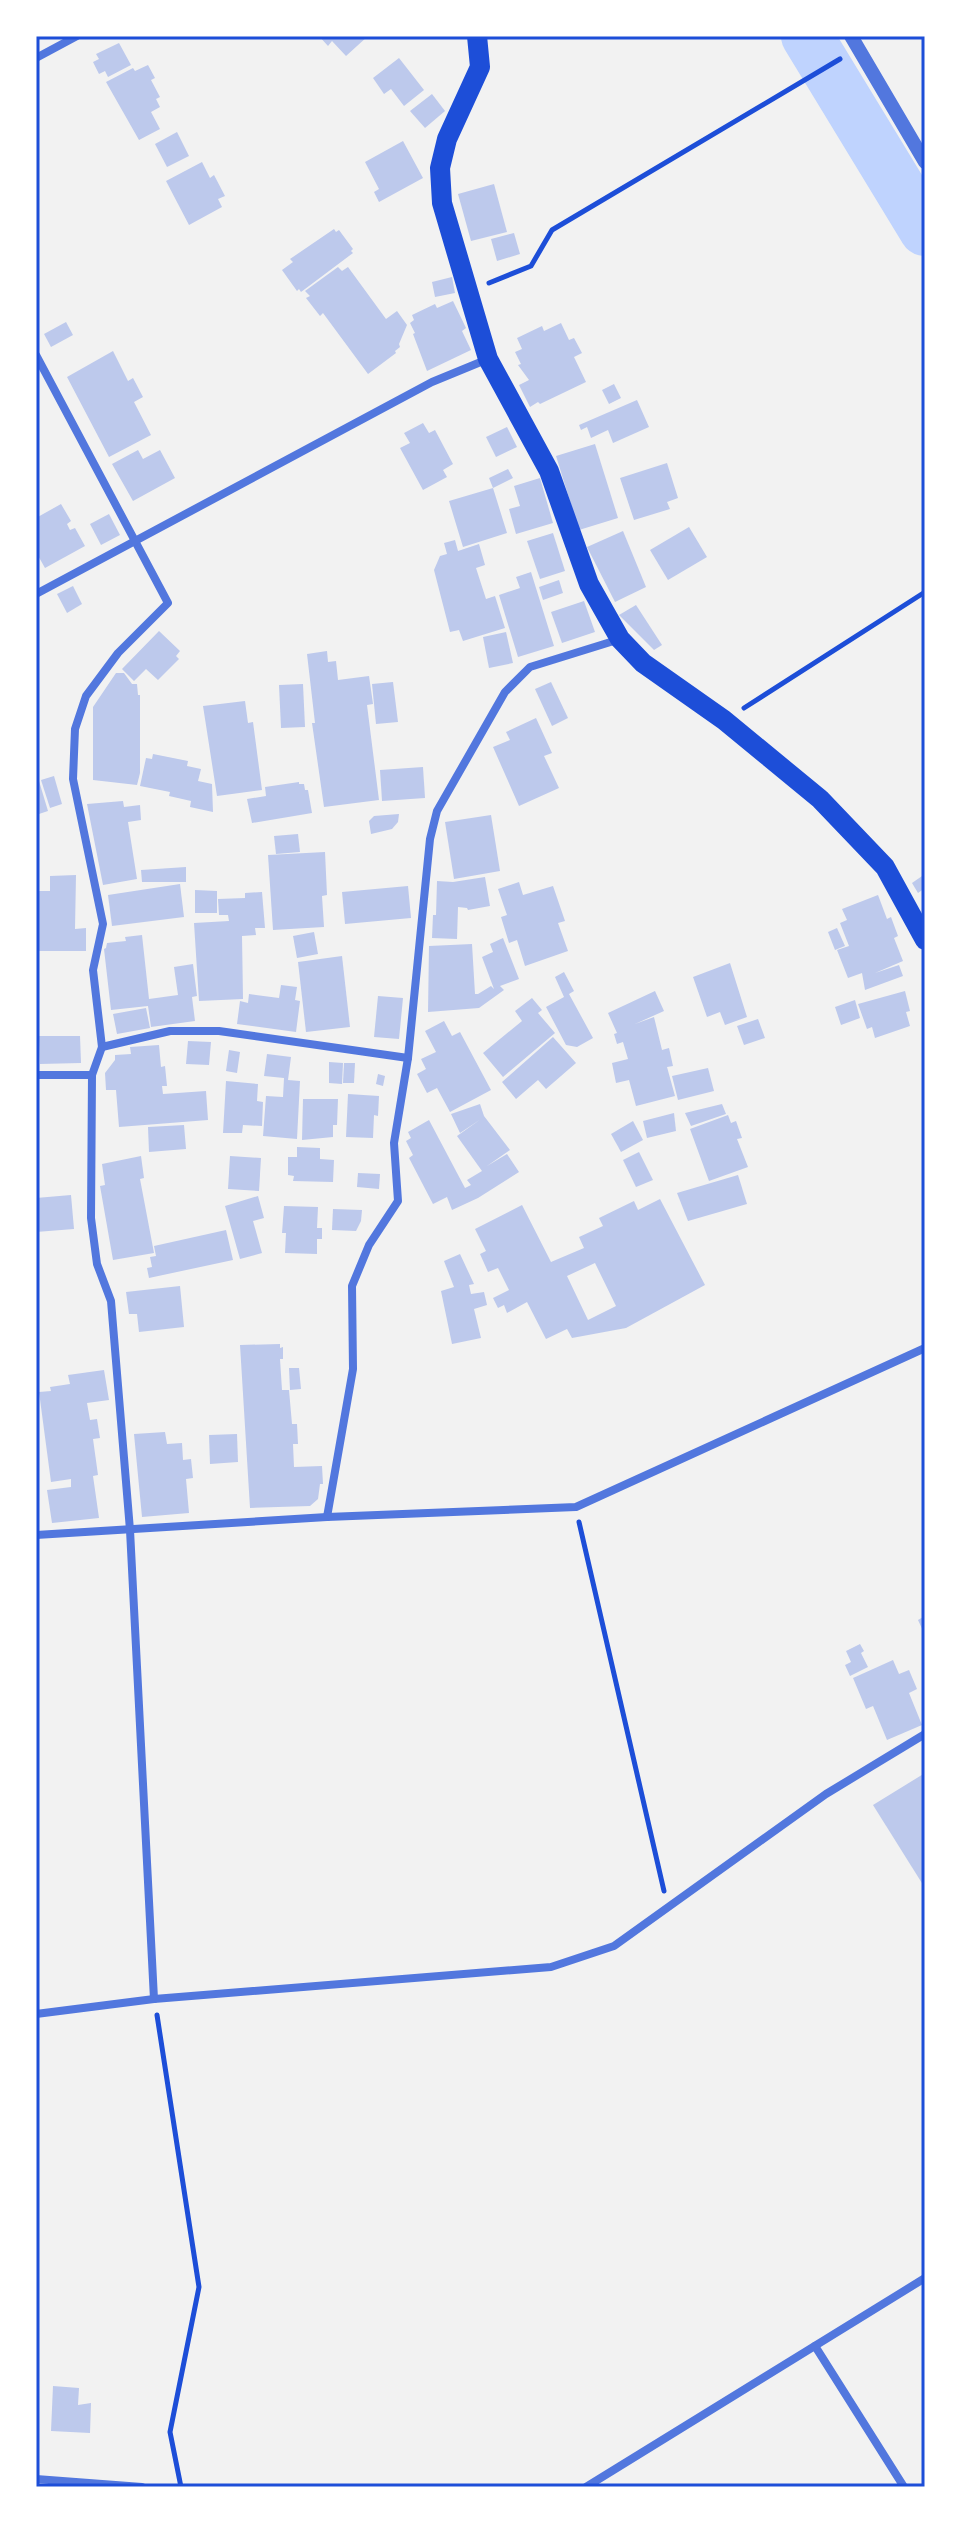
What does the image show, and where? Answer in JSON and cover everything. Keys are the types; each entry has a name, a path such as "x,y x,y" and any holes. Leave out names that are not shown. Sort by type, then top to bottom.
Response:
{"main road":[{"path":"477,36 480,67 447,139 440,168 442,203 488,359 549,471 589,584 620,639 643,663 724,720 820,799 885,867 925,940"}],"street":[{"path":"36,58 77,36"},
{"path":"851,36 925,162"},
{"path":"36,355 168,603 110,664 86,696 75,729 73,779 103,924 93,970 102,1047 92,1075 91,1218 97,1264 111,1301 130,1530 154,1999"},
{"path":"36,594 432,382 488,359"},
{"path":"327,1517 353,1369 352,1286 369,1245 398,1201 394,1143 408,1058 430,839 437,811 505,692 530,667 620,639"},
{"path":"102,1047 170,1031 219,1031 408,1058"},
{"path":"36,1075 92,1075"},
{"path":"36,1535 327,1517 576,1507 925,1348"},
{"path":"36,2014 154,1999 551,1967 614,1946 826,1794 925,1734"},
{"path":"586,2487 925,2278"},
{"path":"815,2346 904,2487"},
{"path":"36,2479 142,2487"}],"path":[{"path":"469,291 531,266 552,230 840,59"},
{"path":"724,720 925,592"},
{"path":"576,1507 668,1907"},
{"path":"154,1999 199,2287 170,2432 181,2487"}],"building":[{"path":"319,36 368,36 346,56 332,41 328,46"},
{"path":"119,43 131,65 108,77 105,71 99,74 93,62 99,59 96,54"},
{"path":"399,58 424,90 404,106 391,89 384,94 373,78"},
{"path":"148,65 155,78 151,80 160,97 156,99 160,107 151,112 160,129 139,140 106,82 133,68 135,71"},
{"path":"432,94 445,111 425,128 410,111"},
{"path":"177,132 189,156 167,167 155,144"},
{"path":"403,141 423,178 379,202 374,192 379,189 365,162"},
{"path":"202,162 210,178 214,175 225,196 218,199 222,207 189,225 166,181"},
{"path":"494,184 507,232 471,241 458,194"},
{"path":"334,229 336,232 339,230 353,253 301,292 299,289 297,291 282,270 293,262 290,259"},
{"path":"514,233 520,254 497,261 491,239"},
{"path":"338,267 342,271 348,267 386,319 397,311 407,325 396,353 368,374 323,313 320,316 306,298 310,296 305,291"},
{"path":"452,277 455,293 435,297 432,282"},
{"path":"453,301 466,328 462,331 471,350 427,371 410,323 414,320 412,315 435,304 437,308"},
{"path":"66,322 73,335 51,347 44,334"},
{"path":"561,323 569,340 574,338 582,353 574,357 586,382 530,407 519,385 529,380 518,365 521,364 515,352 522,349 517,338 542,326 544,331"},
{"path":"113,351 128,381 133,378 143,397 134,402 151,435 109,457 67,377"},
{"path":"614,384 621,398 609,404 602,390"},
{"path":"637,400 649,427 613,443 608,430 591,438 587,427 581,430 579,425"},
{"path":"423,423 429,433 435,430 453,464 443,470 447,477 423,490 400,448 410,443 404,433"},
{"path":"507,427 517,447 496,457 486,437"},
{"path":"595,444 618,518 579,530 556,456"},
{"path":"138,450 143,459 160,450 175,478 133,501 112,464"},
{"path":"667,463 678,498 667,502 670,509 634,520 620,478"},
{"path":"508,469 513,478 493,488 489,478"},
{"path":"540,478 553,523 516,534 509,509 520,506 514,486"},
{"path":"493,488 507,533 463,547 449,501"},
{"path":"61,504 71,521 67,524 70,530 75,528 85,546 45,568 36,552 36,518"},
{"path":"109,514 120,535 101,545 90,524"},
{"path":"689,527 707,557 668,580 650,550"},
{"path":"623,531 646,587 615,602 587,547"},
{"path":"553,533 565,571 540,579 527,541"},
{"path":"455,540 458,551 479,544 485,565 476,568 486,599 495,596 505,628 463,641 459,630 450,632 434,570 440,556 447,554 444,543"},
{"path":"531,572 554,646 518,657 499,595 520,588 516,577"},
{"path":"559,580 563,593 543,600 539,587"},
{"path":"73,586 82,604 67,613 57,594"},
{"path":"584,601 595,632 562,643 551,612"},
{"path":"636,605 662,645 654,650 619,615"},
{"path":"159,631 180,651 176,656 179,659 158,680 146,669 134,681 122,669"},
{"path":"506,632 513,663 489,668 483,637"},
{"path":"327,651 328,662 336,661 338,680 369,676 373,704 367,705 379,800 324,807 312,723 315,723 307,654"},
{"path":"116,673 124,673 132,684 137,684 140,695 140,773 137,785 93,780 93,707"},
{"path":"393,682 398,722 376,724 372,684"},
{"path":"551,682 568,718 552,726 535,689"},
{"path":"303,684 305,727 281,728 279,685"},
{"path":"245,701 248,723 253,722 262,790 217,796 203,706"},
{"path":"536,718 552,753 544,756 559,788 519,806 493,747 510,740 506,732"},
{"path":"153,754 188,761 187,766 201,769 198,781 212,784 213,812 190,807 191,801 169,796 170,792 140,786 146,758 152,759"},
{"path":"423,767 425,798 382,801 380,770"},
{"path":"54,776 62,804 50,808 41,780"},
{"path":"39,781 48,811 36,815 36,782"},
{"path":"299,782 308,790 312,813 252,823 247,799 266,796 265,787"},
{"path":"123,801 124,807 140,805 141,820 128,822 137,879 103,885 87,804"},
{"path":"399,814 398,822 392,829 371,834 369,821 374,816"},
{"path":"491,815 500,871 454,879 445,822"},
{"path":"298,834 300,852 276,854 274,836"},
{"path":"325,852 327,895 322,896 324,927 273,930 268,855"},
{"path":"186,867 186,882 142,882 141,870"},
{"path":"925,874 925,888 918,893 912,883"},
{"path":"76,875 75,929 86,928 86,951 36,951 36,891 50,891 50,876"},
{"path":"485,877 490,906 468,910 458,907 457,939 432,938 437,881"},
{"path":"519,882 523,895 553,886 565,921 558,923 568,951 525,966 517,940 509,943 501,917 507,915 498,889"},
{"path":"180,884 184,917 112,926 108,895"},
{"path":"408,886 411,918 345,924 342,892"},
{"path":"195,890 217,891 217,913 195,913"},
{"path":"262,892 265,928 255,928 256,935 242,936 243,999 199,1001 194,923 229,921 228,915 219,915 218,899 245,898 245,893"},
{"path":"878,895 887,919 891,917 898,936 894,938 903,961 875,973 899,965 903,976 865,990 862,973 848,978 837,950 849,946 840,923 847,920 842,909"},
{"path":"837,928 845,946 835,950 828,932"},
{"path":"314,932 318,954 297,958 293,936"},
{"path":"142,935 149,999 178,995 174,967 193,964 197,996 192,997 195,1021 151,1027 148,1006 111,1010 104,949 107,943"},
{"path":"503,938 519,979 500,986 504,990 479,1008 428,1012 429,946 472,944 475,994 478,994 491,986 494,989 482,957 493,952 490,944"},
{"path":"342,956 350,1027 306,1032 298,962"},
{"path":"730,963 747,1017 725,1025 720,1012 707,1017 693,977"},
{"path":"564,972 574,991 569,994 593,1038 577,1047 566,1045 546,1007 564,997 555,977"},
{"path":"281,985 297,987 295,1000 300,1001 296,1032 237,1024 240,1001 248,1003 249,994 279,998"},
{"path":"655,991 664,1011 635,1024 654,1017 662,1050 669,1048 673,1066 667,1067 675,1096 636,1106 629,1080 616,1083 612,1063 628,1059 623,1042 617,1044 614,1034 617,1033 608,1013"},
{"path":"905,991 910,1026 875,1038 872,1027 867,1029 858,1004"},
{"path":"378,996 403,998 399,1039 374,1037"},
{"path":"532,998 542,1010 538,1013 555,1033 503,1077 483,1053 522,1021 515,1011"},
{"path":"855,1000 860,1018 841,1025 835,1007"},
{"path":"146,1008 150,1028 117,1034 113,1014"},
{"path":"758,1019 765,1038 744,1045 737,1026"},
{"path":"444,1021 452,1036 460,1032 491,1090 450,1112 437,1088 427,1093 417,1074 426,1069 421,1059 436,1052 425,1031"},
{"path":"39,1036 80,1036 81,1063 40,1064"},
{"path":"553,1037 576,1063 546,1089 538,1080 516,1099 502,1082"},
{"path":"188,1041 211,1042 209,1065 186,1064"},
{"path":"159,1045 167,1086 162,1086 163,1094 206,1091 208,1120 119,1127 116,1090 106,1090 105,1073 115,1060 115,1055 131,1054 130,1047"},
{"path":"229,1050 240,1052 237,1073 226,1071"},
{"path":"267,1054 291,1057 288,1080 300,1081 297,1139 263,1136 266,1096 283,1097 284,1078 264,1076"},
{"path":"329,1062 343,1063 342,1084 329,1083"},
{"path":"344,1063 355,1063 354,1083 343,1083"},
{"path":"708,1068 714,1091 678,1100 672,1076"},
{"path":"378,1074 385,1076 383,1086 376,1084"},
{"path":"226,1081 258,1084 257,1101 263,1102 262,1126 243,1125 242,1133 223,1133"},
{"path":"348,1094 379,1096 373,1138 346,1137"},
{"path":"303,1099 338,1099 337,1125 333,1125 333,1137 302,1140"},
{"path":"480,1104 484,1116 510,1150 487,1166 507,1154 519,1172 452,1210 447,1197 433,1204 409,1158 413,1155 406,1141 411,1138 408,1132 429,1120 465,1188 471,1185 467,1180 482,1171 457,1136 481,1119 460,1133 451,1114"},
{"path":"722,1104 726,1114 691,1126 685,1113"},
{"path":"674,1113 676,1131 647,1138 643,1121"},
{"path":"728,1115 731,1123 736,1121 742,1138 737,1139 748,1167 709,1181 690,1129"},
{"path":"633,1121 643,1140 621,1152 611,1134"},
{"path":"184,1125 186,1149 149,1152 148,1127"},
{"path":"297,1147 320,1148 320,1159 334,1160 333,1182 293,1181 294,1176 288,1175 288,1157 297,1157"},
{"path":"639,1152 653,1180 636,1187 623,1160"},
{"path":"141,1156 144,1178 140,1179 154,1253 113,1260 100,1186 105,1185 102,1164"},
{"path":"230,1156 261,1158 259,1191 228,1189"},
{"path":"358,1173 380,1174 379,1189 357,1187"},
{"path":"738,1175 747,1204 688,1221 677,1193"},
{"path":"71,1195 74,1229 36,1232 36,1198"},
{"path":"258,1196 264,1218 253,1221 262,1253 240,1259 225,1206"},
{"path":"660,1199 705,1285 626,1328 572,1338 567,1329 546,1339 527,1302 507,1313 504,1305 498,1308 493,1298 509,1290 498,1268 488,1272 480,1254 486,1251 475,1229 522,1205 551,1262 584,1248 579,1237 603,1226 599,1218 634,1201 638,1210","holes":["595,1263 616,1306 588,1320 567,1276"]},
{"path":"284,1206 318,1207 317,1228 322,1228 322,1239 317,1239 317,1254 285,1253 286,1233 282,1233"},
{"path":"333,1209 362,1210 356,1231 332,1230"},
{"path":"226,1230 233,1260 149,1278 147,1268 152,1267 150,1257 156,1256 154,1246"},
{"path":"460,1254 474,1284 469,1285 471,1294 484,1292 487,1305 474,1309 481,1338 452,1344 441,1291 454,1287 444,1261"},
{"path":"180,1286 184,1327 139,1332 137,1314 129,1314 126,1292"},
{"path":"280,1344 280,1348 283,1347 283,1359 280,1359 282,1390 289,1390 292,1424 297,1424 298,1444 293,1444 294,1467 322,1466 323,1484 320,1484 318,1499 310,1506 250,1508 240,1345"},
{"path":"289,1368 299,1368 301,1389 290,1390"},
{"path":"104,1370 109,1400 87,1403 90,1420 97,1419 100,1438 93,1439 98,1475 93,1476 99,1518 52,1523 47,1490 71,1487 71,1479 51,1482 39,1392 70,1384 68,1375"},
{"path":"165,1432 167,1444 182,1443 183,1460 191,1459 193,1478 186,1479 189,1513 142,1517 134,1434"},
{"path":"237,1434 238,1462 210,1464 209,1435"},
{"path":"925,1616 925,1635 918,1620"},
{"path":"860,1644 868,1667 850,1676 845,1665 851,1662 846,1651"},
{"path":"893,1660 899,1674 909,1670 917,1689 909,1693 922,1725 887,1740 873,1706 866,1709 853,1678"},
{"path":"925,1773 925,1888 873,1805"},
{"path":"53,2386 79,2388 78,2405 91,2403 90,2433 51,2431"}],"waterway":[{"path":"807,36 925,230"}]}
